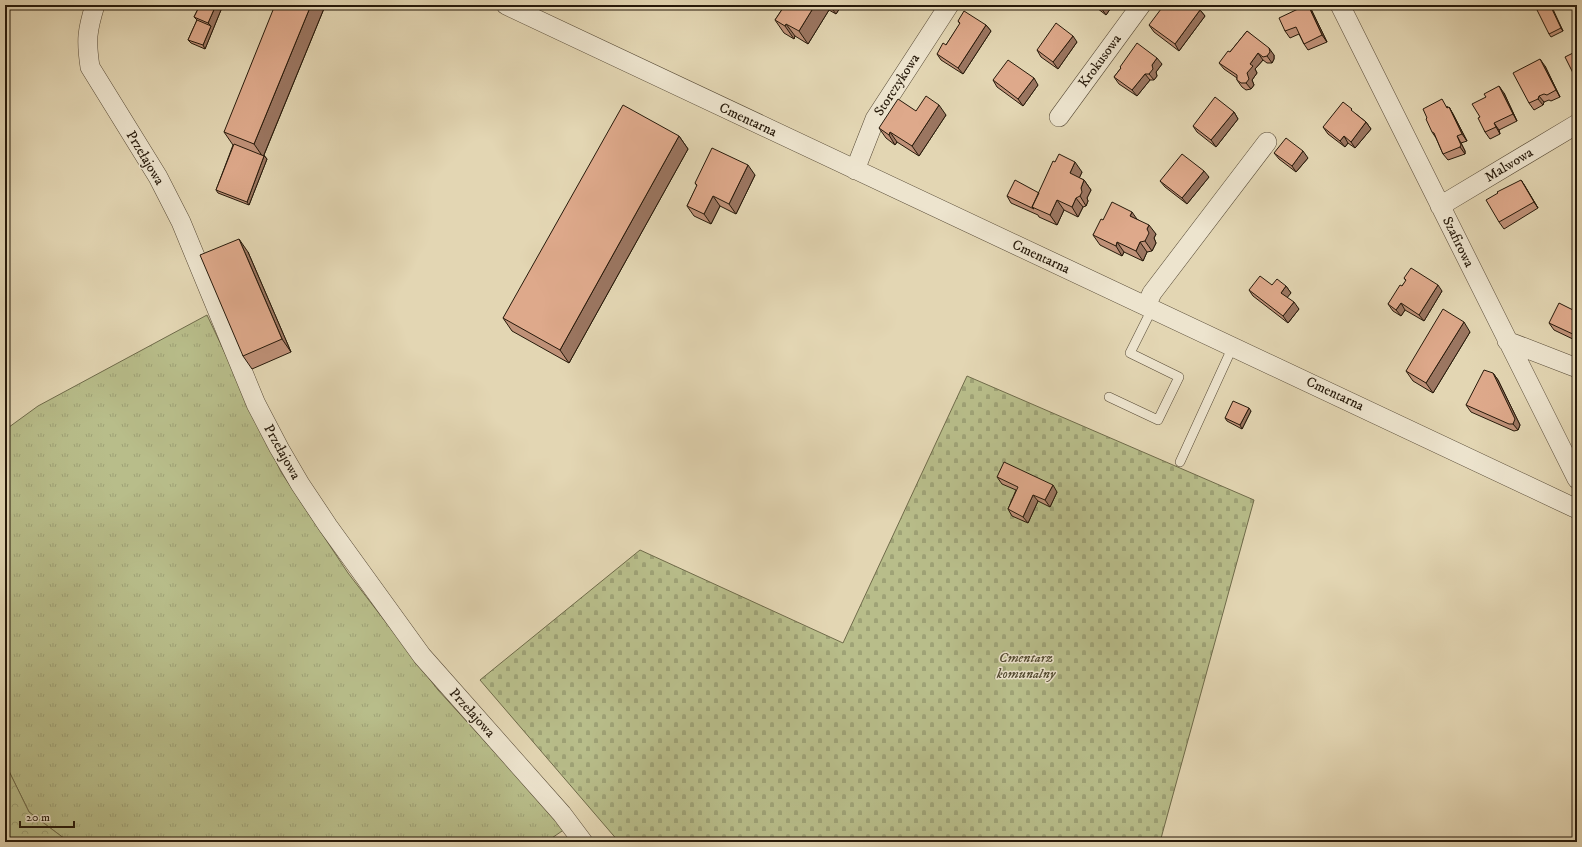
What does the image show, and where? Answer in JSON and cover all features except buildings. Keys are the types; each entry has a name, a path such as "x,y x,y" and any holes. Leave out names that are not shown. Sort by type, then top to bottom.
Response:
{"street":[{"name":"Przełajowa","path":"95,5 87,31 87,47 90,68 158,177 181,222 256,404 279,448 300,484 328,526 422,656 562,814 583,842"},
{"name":"Cmentarna","path":"506,5 855,170 1576,504"},
{"name":"Storczykowa","path":"855,170 875,119 949,5"},
{"name":"Krokusowa","path":"1059,117 1141,5"},
{"name":"Szafirowa","path":"1340,5 1577,479"},
{"name":"Malwowa","path":"1440,206 1577,124"},
{"path":"1149,307 1152,293 1267,142"},
{"path":"1507,341 1577,368"}],"lane":[{"path":"1109,397 1158,420 1179,377 1130,353 1149,307"},
{"path":"1180,462 1233,346"}],"green space":[{"path":"207,315 281,472 348,573 438,690 565,829 546,842 69,842 29,812 5,763 5,430 38,406"},
{"name":"Cmentarz komunalny","path":"967,376 1254,500 1160,842 619,842 480,680 640,550 843,643"},
{"path":"5,763 29,812 69,842 5,842"}]}
